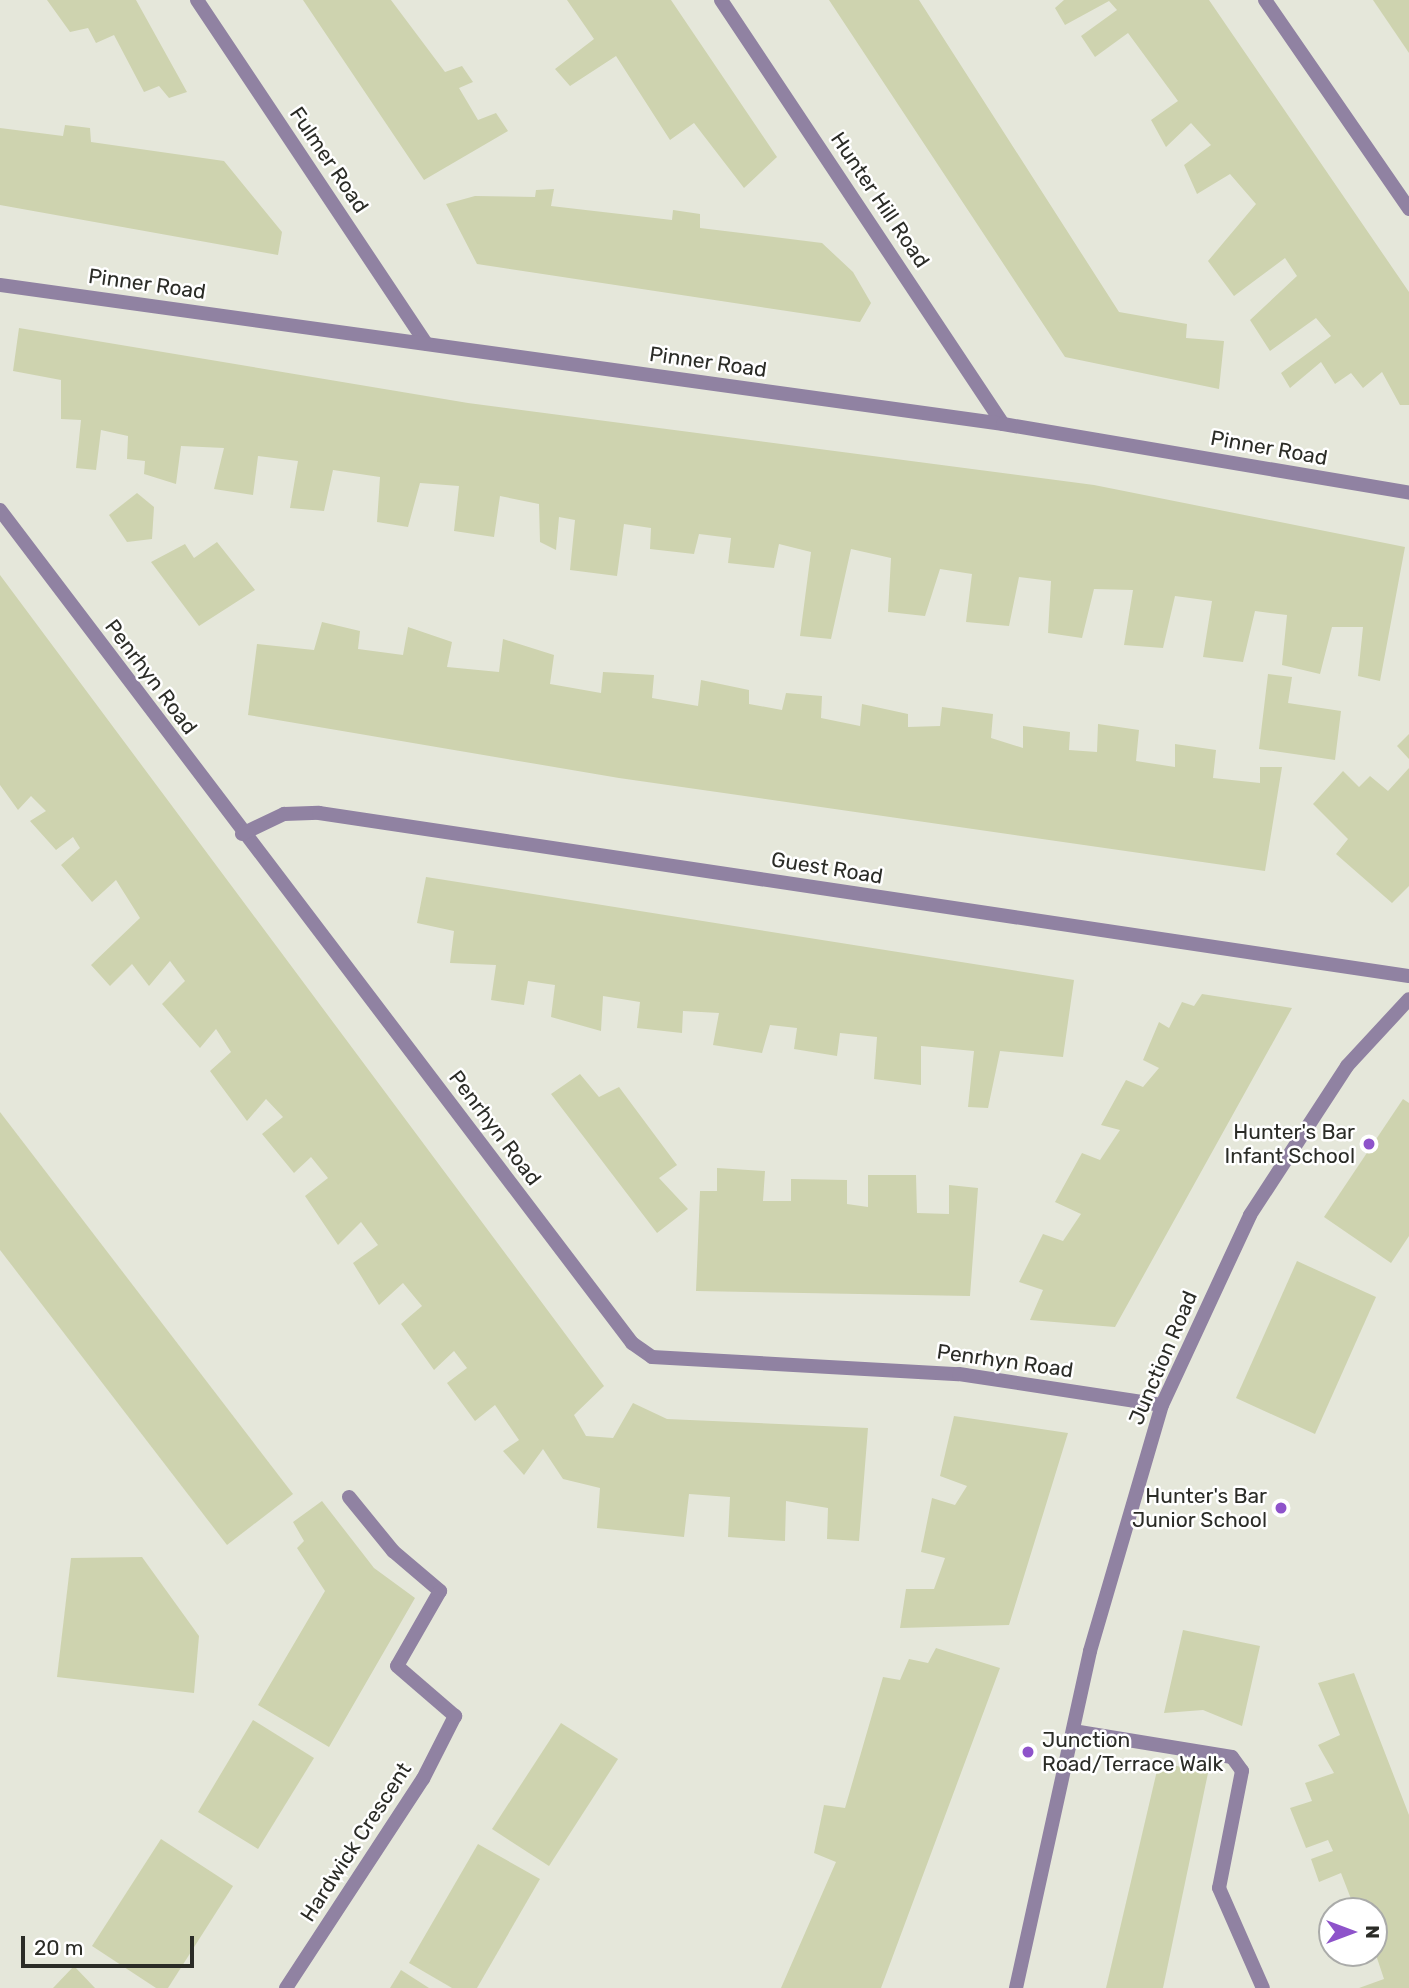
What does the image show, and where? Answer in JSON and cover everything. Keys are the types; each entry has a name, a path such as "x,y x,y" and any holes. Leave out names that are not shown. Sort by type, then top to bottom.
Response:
{"street":[{"name":"Fulmer Road","path":"197,0 426,344"},
{"name":"Hunter Hill Road","path":"721,0 1003,424"},
{"path":"1265,0 1409,209"},
{"name":"Pinner Road","path":"0,285 1003,424 1409,493"},
{"name":"Penrhyn Road","path":"0,510 242,834 632,1343 652,1357 959,1374 1162,1405"},
{"name":"Guest Road","path":"242,834 284,814 319,813 1409,976"},
{"name":"Junction Road","path":"1016,1988 1090,1651 1162,1405 1250,1215 1347,1066 1409,999"},
{"name":"Hardwick Crescent","path":"286,1988 423,1779 455,1716 397,1666 440,1591 393,1551 349,1497"},
{"path":"1073,1731 1232,1757 1241,1771 1219,1888 1262,1988"}],"building":[{"path":"47,0 136,0 187,92 169,98 159,86 144,92 114,35 96,43 88,28 70,32"},
{"path":"303,0 391,0 445,72 462,66 473,82 459,88 478,120 496,113 508,131 424,180"},
{"path":"567,0 671,0 777,157 744,188 694,123 670,140 616,56 570,86 555,69 594,39"},
{"path":"829,0 919,0 1119,312 1187,324 1186,338 1224,341 1219,389 1065,357"},
{"path":"1064,0 1209,0 1409,292 1409,405 1400,405 1382,372 1363,388 1351,373 1335,384 1321,362 1290,388 1281,373 1331,336 1316,318 1270,351 1250,320 1297,276 1285,258 1234,296 1208,261 1256,204 1230,174 1197,194 1184,165 1211,145 1191,123 1166,147 1151,120 1178,101 1128,33 1095,57 1081,36 1117,10 1109,1 1065,25 1055,8"},
{"path":"1373,0 1409,0 1409,53"},
{"path":"65,125 90,128 91,142 224,161 282,232 278,255 0,205 0,128 63,136"},
{"path":"554,189 551,206 672,220 673,210 700,214 700,228 822,243 853,272 871,303 860,322 477,264 446,204 475,196 535,197 536,190"},
{"path":"19,328 468,403 1094,485 1405,547 1380,681 1358,676 1363,627 1332,627 1320,674 1282,665 1287,615 1255,611 1243,662 1203,657 1212,601 1175,596 1163,648 1124,645 1133,590 1094,589 1082,638 1048,633 1051,581 1019,577 1009,626 966,622 972,574 940,569 925,616 888,612 891,558 851,549 831,639 800,636 811,552 779,544 774,568 728,563 731,538 699,534 694,554 650,549 651,528 624,524 617,576 570,570 575,520 559,517 556,550 540,542 539,504 500,496 494,537 454,531 459,486 420,483 408,527 377,522 380,477 333,470 324,511 290,508 298,461 258,456 253,495 214,489 224,448 181,446 176,484 144,474 145,461 127,459 128,436 101,430 96,470 76,468 81,420 61,419 61,380 13,371"},
{"path":"137,493 154,507 152,539 127,542 109,515"},
{"path":"217,542 255,590 199,626 151,562 185,544 194,558"},
{"path":"0,575 604,1386 574,1415 586,1436 613,1438 633,1403 667,1419 868,1428 859,1541 827,1539 828,1508 786,1501 785,1541 728,1537 730,1497 689,1494 684,1537 597,1528 600,1488 563,1479 543,1449 524,1475 503,1451 519,1440 495,1405 475,1421 447,1383 467,1368 454,1351 434,1370 401,1324 422,1306 403,1283 379,1305 353,1263 378,1245 361,1222 338,1245 305,1196 328,1178 311,1157 294,1173 262,1134 283,1117 266,1099 247,1121 210,1071 231,1052 216,1029 200,1048 162,1004 185,981 170,961 149,986 132,964 110,986 91,965 140,918 116,880 92,902 61,865 80,848 73,837 56,850 30,821 46,811 31,796 18,810 0,785"},
{"path":"322,622 360,631 358,649 403,655 408,627 452,642 447,667 499,672 503,639 554,655 550,684 601,693 603,672 654,675 652,698 698,706 701,680 749,690 749,704 782,710 786,693 822,696 821,718 860,726 862,704 908,714 908,727 940,726 942,707 993,714 991,738 1023,748 1023,726 1070,732 1069,750 1097,752 1098,724 1139,730 1136,761 1175,767 1175,744 1216,750 1213,778 1260,783 1260,767 1282,767 1265,871 619,778 248,715 257,644 314,650"},
{"path":"1268,674 1292,677 1288,703 1341,711 1335,760 1259,749"},
{"path":"1409,734 1409,759 1397,746"},
{"path":"1409,768 1409,886 1392,903 1336,854 1348,839 1313,804 1343,771 1359,787 1370,776 1388,791"},
{"path":"426,877 1074,980 1063,1057 1000,1051 988,1108 968,1107 974,1051 921,1046 921,1085 874,1079 877,1037 840,1033 837,1056 794,1049 797,1028 770,1025 762,1053 713,1045 719,1013 683,1011 682,1033 637,1028 640,1002 603,996 601,1031 551,1017 555,985 528,981 524,1005 491,1000 496,965 450,963 454,931 417,923"},
{"path":"1202,994 1292,1008 1115,1327 1030,1320 1043,1290 1019,1282 1043,1234 1063,1241 1081,1214 1055,1202 1082,1153 1100,1160 1120,1130 1101,1125 1126,1080 1143,1087 1159,1068 1143,1060 1159,1022 1169,1028 1182,1002 1194,1006"},
{"path":"580,1074 599,1097 619,1087 677,1165 659,1178 688,1209 657,1233 551,1094"},
{"path":"1403,1099 1409,1103 1409,1236 1391,1263 1324,1217"},
{"path":"0,1112 293,1494 227,1545 0,1250"},
{"path":"717,1168 765,1171 763,1201 791,1201 791,1179 847,1180 847,1204 868,1207 868,1175 916,1175 917,1213 949,1214 949,1185 978,1188 970,1296 696,1291 700,1191 717,1191"},
{"path":"1297,1261 1376,1297 1315,1434 1236,1398"},
{"path":"954,1416 1068,1433 1009,1625 900,1628 906,1589 934,1589 945,1558 921,1552 932,1498 955,1505 967,1486 940,1476"},
{"path":"322,1501 374,1568 415,1598 329,1747 258,1705 325,1591 297,1548 304,1541 293,1522"},
{"path":"142,1557 199,1636 194,1693 57,1677 71,1558"},
{"path":"1183,1630 1260,1646 1242,1726 1203,1710 1164,1713"},
{"path":"936,1648 1000,1668 881,1988 781,1988 836,1862 814,1853 824,1805 845,1808 883,1677 900,1680 909,1659 928,1663"},
{"path":"1354,1673 1409,1815 1409,1988 1359,1988 1384,1979 1380,1967 1388,1967 1388,1897 1350,1897 1341,1873 1319,1882 1311,1859 1333,1851 1328,1840 1306,1848 1290,1808 1312,1801 1305,1783 1334,1773 1318,1745 1340,1735 1318,1683"},
{"path":"253,1720 314,1758 258,1849 198,1812"},
{"path":"561,1723 618,1759 549,1866 492,1829"},
{"path":"1159,1762 1208,1773 1163,1988 1106,1988"},
{"path":"161,1839 233,1886 168,1988 156,1988 92,1946"},
{"path":"478,1844 540,1879 477,1988 452,1988 409,1963"},
{"path":"74,1966 95,1988 53,1988"},
{"path":"401,1970 429,1988 390,1988"}],"place":[{"name":"Hunter's Bar Infant School","path":"1369,1144"},
{"name":"Hunter's Bar Junior School","path":"1281,1508"},
{"name":"Junction Road/Terrace Walk","path":"1028,1752"}]}
